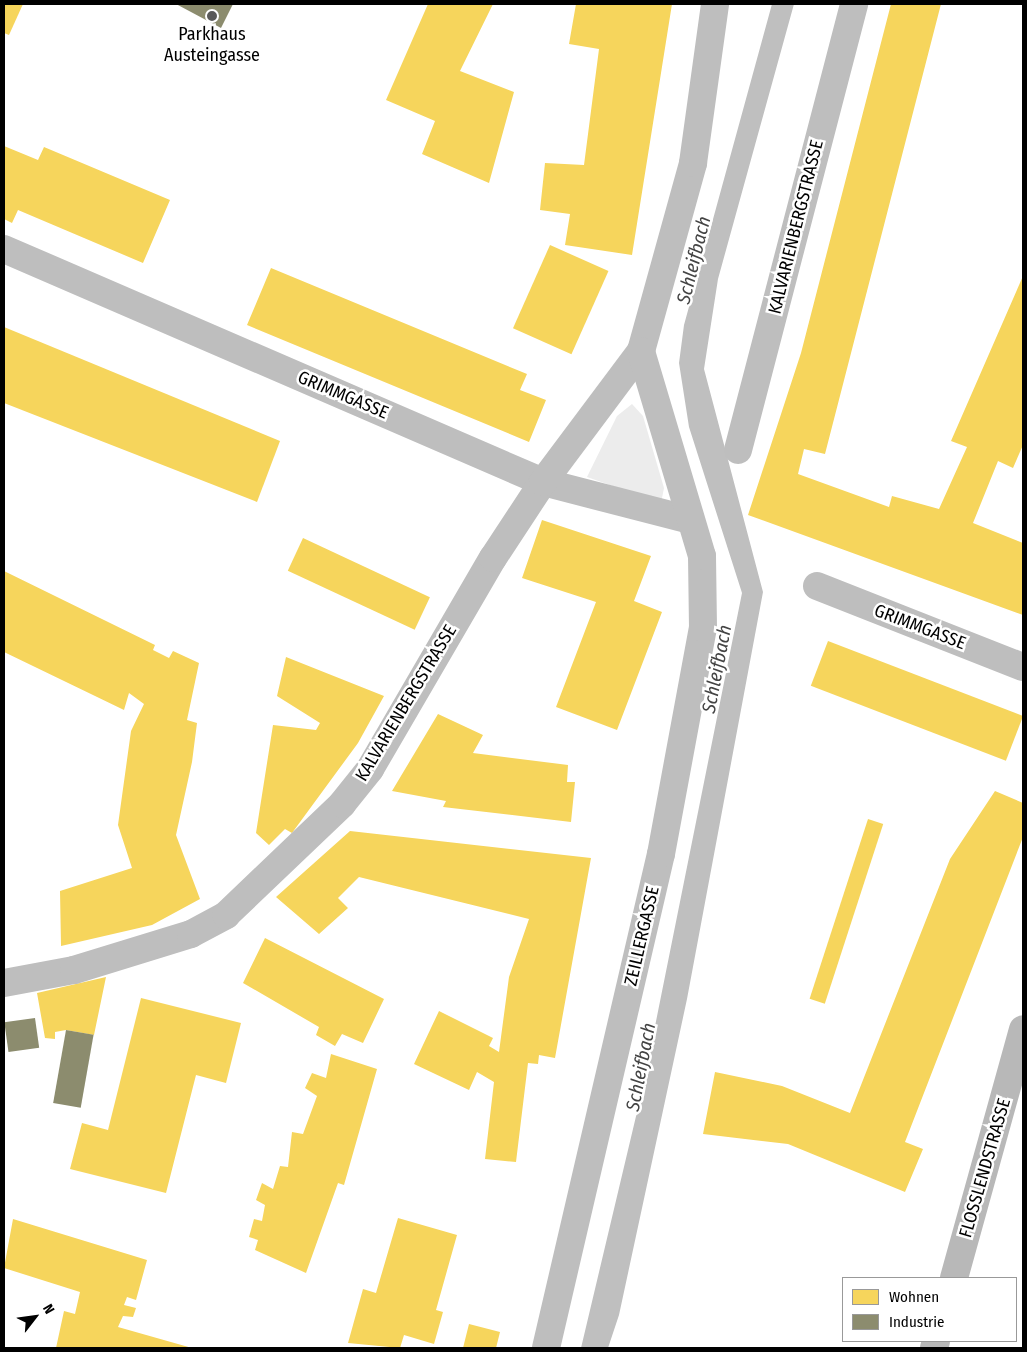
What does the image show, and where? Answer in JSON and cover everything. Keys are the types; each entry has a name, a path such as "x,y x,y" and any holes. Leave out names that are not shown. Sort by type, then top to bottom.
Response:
{"main road":[{"name":"FLOSSLENDSTRASSE","path":"954,1277 1023,1029"}],"street":[{"name":"KALVARIENBERGSTRASSE","path":"4,983 74,970 191,934 226,915 342,804 370,769 423,675 543,482 641,351 694,163 715,4"},
{"name":"KALVARIENBERGSTRASSE","path":"738,450 854,4"},
{"name":"GRIMMGASSE","path":"4,249 543,482 690,520"},
{"path":"641,351 663,413 690,520"},
{"name":"ZEILLERGASSE","path":"546,1348 661,854 703,628 702,556 690,520"},
{"name":"GRIMMGASSE","path":"817,586 1023,667"}],"shaded area":[{"path":"772,4 794,4 718,279 704,369 763,592 687,999 619,1315 608,1348 581,1348 642,1091 742,593 689,427 679,363 684,325"},
{"path":"632,404 643,416 664,488 661,503 587,477 617,416"}],"building: Wohnen":[{"path":"4,4 23,4 9,35 4,33"},
{"path":"428,4 493,4 460,71 514,92 489,183 422,154 435,121 386,100"},
{"path":"576,4 672,4 632,255 565,245 570,214 540,210 545,163 584,165 599,49 569,44"},
{"path":"891,4 941,4 825,454 804,449 798,474 889,507 892,496 939,509 967,447 951,441 1023,276 1023,445 1013,468 998,461 973,523 1023,543 1023,615 748,515 801,353"},
{"path":"4,146 38,160 44,147 170,200 143,263 18,210 12,223 4,219"},
{"path":"550,245 608,271 571,354 513,328"},
{"path":"271,268 527,374 520,390 546,400 529,442 247,325"},
{"path":"4,327 280,441 257,502 4,403"},
{"path":"542,520 651,556 634,601 662,612 617,730 556,707 596,602 522,578"},
{"path":"303,538 430,597 415,630 288,571"},
{"path":"4,571 155,645 153,650 169,658 173,651 199,663 187,720 197,723 192,762 176,835 200,899 152,925 61,946 60,891 132,868 118,825 131,731 144,704 129,693 124,710 4,652"},
{"path":"828,641 1023,716 1006,761 811,686"},
{"path":"286,657 384,696 358,743 292,833 285,829 269,845 256,833 273,725 316,730 320,723 277,696"},
{"path":"438,714 483,735 473,753 568,765 567,782 575,782 571,822 443,807 446,801 392,791"},
{"path":"995,791 1023,803 1023,837 905,1142 923,1149 905,1192 788,1144 703,1134 715,1072 782,1086 850,1113 950,859"},
{"path":"868,819 883,824 825,1004 810,999"},
{"path":"350,831 591,858 555,1058 539,1055 538,1064 528,1063 516,1162 485,1159 494,1082 477,1072 469,1090 414,1064 439,1011 493,1038 489,1046 499,1052 509,977 529,919 359,877 338,898 348,908 319,934 276,897"},
{"path":"265,938 384,999 363,1043 342,1034 335,1046 316,1035 319,1027 243,983"},
{"path":"106,977 94,1035 66,1030 55,1032 55,1039 45,1038 37,993"},
{"path":"141,998 241,1023 226,1083 196,1075 166,1193 70,1169 82,1123 108,1130"},
{"path":"331,1054 377,1069 344,1185 338,1183 306,1273 255,1250 258,1240 249,1237 254,1219 262,1221 265,1205 256,1200 262,1183 273,1189 280,1166 288,1167 292,1132 303,1134 317,1096 305,1088 312,1073 326,1078"},
{"path":"398,1218 457,1235 436,1310 443,1312 434,1344 404,1335 400,1348 348,1343 363,1289 376,1293"},
{"path":"13,1219 147,1260 136,1300 127,1297 124,1305 136,1308 133,1317 123,1316 118,1327 192,1348 56,1348 64,1311 75,1314 80,1292 4,1268"},
{"path":"469,1324 500,1332 496,1348 463,1348"}],"building: Industrie":[{"name":"Parkhaus Austeingasse","path":"176,4 233,4 221,28"},
{"path":"35,1018 39,1048 8,1052 4,1022"},
{"path":"66,1030 94,1035 81,1108 53,1103"}],"place":[{"name":"Parkhaus Austeingasse","path":"212,16"}],"water label":[{"name":"Schleifbach","path":"694,260"},
{"name":"Schleifbach","path":"717,669"},
{"name":"Schleifbach","path":"641,1067"}]}
